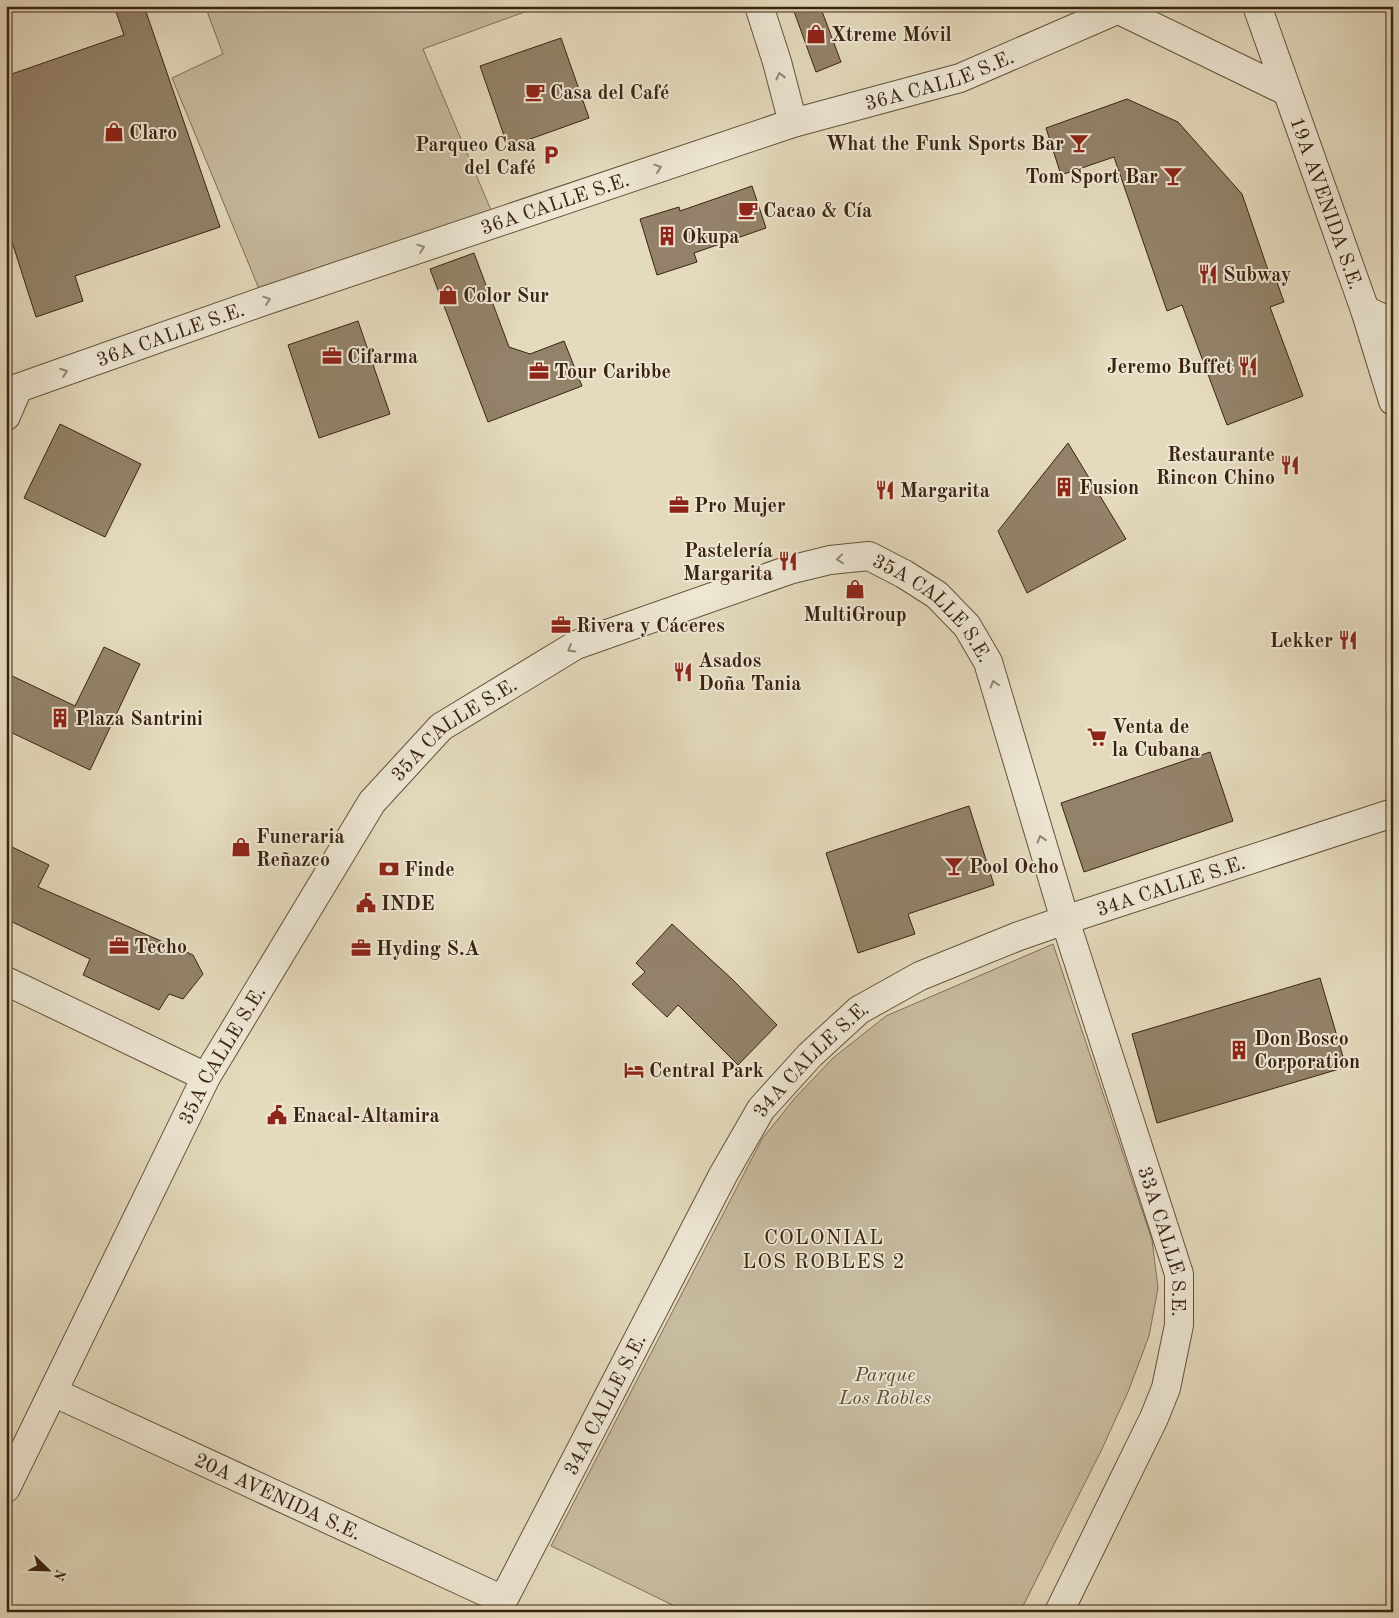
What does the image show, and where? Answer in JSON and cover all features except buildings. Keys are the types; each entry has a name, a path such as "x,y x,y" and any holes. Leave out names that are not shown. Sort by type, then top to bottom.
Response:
{"street":[{"path":"759,6 777,62 792,124"},
{"name":"19A AVENIDA S.E.","path":"1257,6 1365,310 1393,401"},
{"name":"36A CALLE S.E.","path":"6,416 12,383 264,301 792,124 960,78 1123,8 1286,91"},
{"path":"1365,310 1393,323"},
{"name":"35A CALLE S.E.","path":"6,1488 206,1077 372,802 441,727 576,646 789,570 830,560 869,556 904,574 937,595 966,626 988,662 1065,920"},
{"name":"34A CALLE S.E.","path":"500,1606 718,1184 762,1109 810,1056 859,1010 920,976 1019,936 1393,812"},
{"name":"33A CALLE S.E.","path":"1059,1612 1154,1418 1166,1388 1179,1325 1178,1274 1065,920"},
{"path":"6,981 206,1077"},
{"name":"20A AVENIDA S.E.","path":"53,1392 500,1606"}],"green space":[{"path":"205,6 541,6 423,49 496,222 264,301 172,78 223,54"},
{"name":"Parque Los Robles","path":"1053,944 1152,1240 1158,1288 1149,1336 1128,1392 1102,1449 1020,1612 687,1612 551,1546 762,1139 795,1098 833,1058 886,1016"}],"place":[{"name":"Xtreme Móvil","path":"816,34"},
{"name":"Casa del Café","path":"535,92"},
{"name":"Claro","path":"114,132"},
{"name":"What the Funk Sports Bar","path":"1079,143"},
{"name":"Parqueo Casa del Café","path":"551,155"},
{"name":"Tom Sport Bar","path":"1173,176"},
{"name":"Cacao & Cía","path":"748,210"},
{"name":"Okupa","path":"667,236"},
{"name":"Subway","path":"1208,274"},
{"name":"Color Sur","path":"448,295"},
{"name":"Cifarma","path":"332,356"},
{"name":"Jeremo Buffet","path":"1248,366"},
{"name":"Tour Caribbe","path":"539,371"},
{"name":"Restaurante Rincon Chino","path":"1290,465"},
{"name":"Fusion","path":"1064,487"},
{"name":"Margarita","path":"885,490"},
{"name":"Pro Mujer","path":"679,505"},
{"name":"Pastelería Margarita","path":"788,561"},
{"name":"MultiGroup","path":"855,589"},
{"name":"Rivera y Cáceres","path":"561,625"},
{"name":"Lekker","path":"1348,640"},
{"name":"Asados Doña Tania","path":"683,672"},
{"name":"Plaza Santrini","path":"60,718"},
{"name":"Venta de la Cubana","path":"1097,737"},
{"name":"Funeraria Reñazco","path":"241,847"},
{"name":"Pool Ocho","path":"954,866"},
{"name":"Finde","path":"389,869"},
{"name":"INDE","path":"366,903"},
{"name":"Techo","path":"119,946"},
{"name":"Hyding S.A","path":"361,948"},
{"name":"Don Bosco Corporation","path":"1239,1050"},
{"name":"Central Park","path":"634,1070"},
{"name":"Enacal-Altamira","path":"277,1115"}],"district":[{"name":"COLONIAL LOS ROBLES 2","path":"824,1249"}]}
